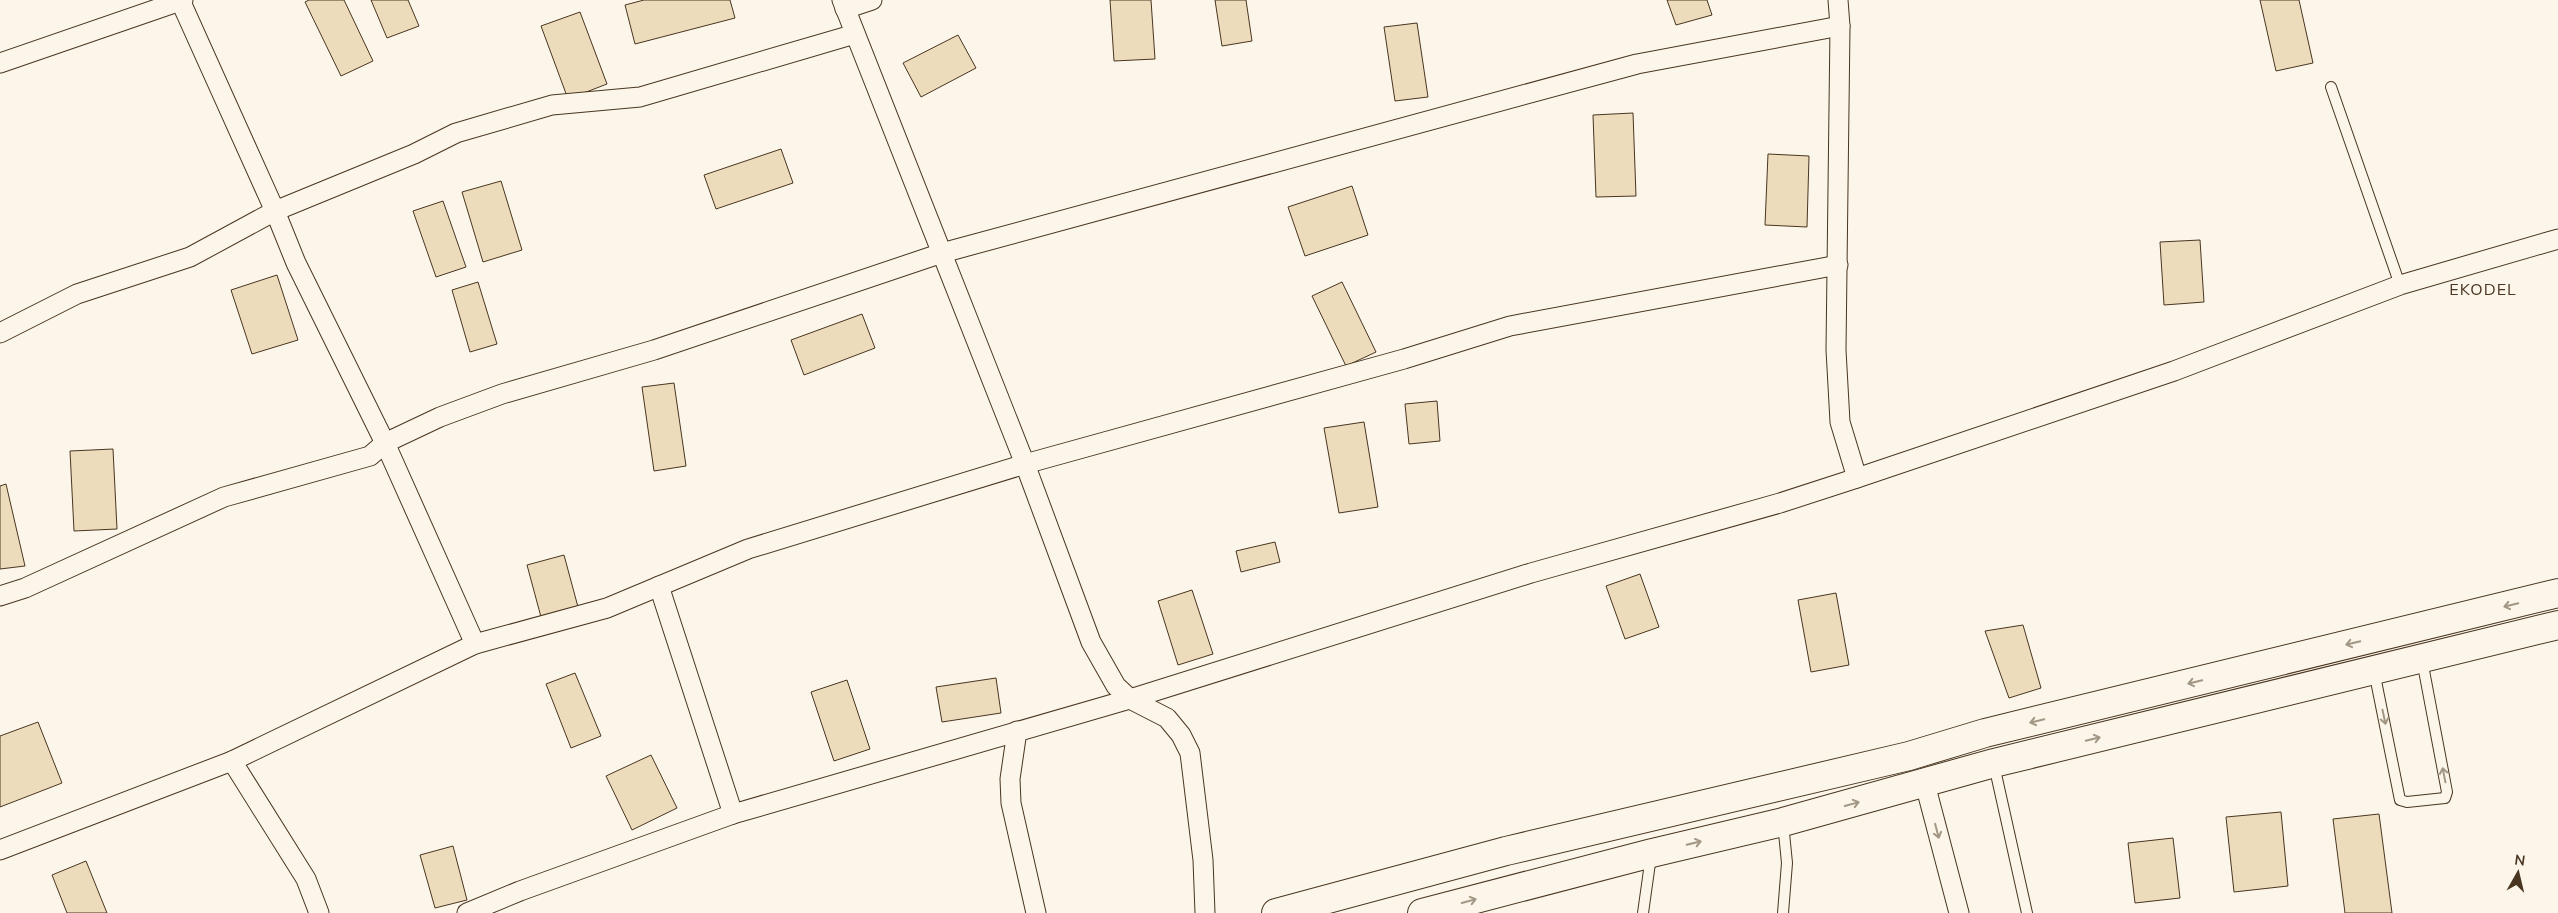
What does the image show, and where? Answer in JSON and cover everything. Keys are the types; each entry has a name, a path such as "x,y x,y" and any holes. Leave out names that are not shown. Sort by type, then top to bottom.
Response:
{"highway":[{"path":"1276,913 1506,851 1899,758 1985,733 2558,593"},
{"path":"1422,913 1652,853 1783,822 1925,784 1994,763 2558,625"}],"street":[{"path":"872,0 843,4 1025,464 1091,642 1116,686 1130,699 1167,718 1181,735 1190,753 1203,860 1205,913"},
{"path":"1838,0 1840,26 1836,350 1840,422 1857,478"},
{"path":"0,63 181,1 276,211 296,262 385,443 475,644"},
{"path":"0,596 25,588 224,497 370,456 385,443 440,417 502,394 654,350 942,254 1638,64 1840,26"},
{"path":"0,333 77,294 190,257 276,211 414,154 456,133 513,115 552,106 640,97 855,34"},
{"path":"467,913 520,891 732,814 1130,699 1531,573 1780,503 2174,371 2400,285 2558,239"},
{"path":"0,850 232,761 475,644 607,608 748,549 1025,464 1404,359 1510,326 1838,265"},
{"path":"659,586 732,814"},
{"path":"1017,731 1010,778 1011,803 1036,913"},
{"path":"232,761 306,879 319,913"},
{"path":"1925,784 1959,913"}],"lane":[{"path":"2332,87 2400,285"},
{"path":"2374,670 2400,800 2408,802 2445,798 2447,792 2421,658"},
{"path":"1994,763 2027,913"},
{"path":"1783,822 1788,863 1783,913"},
{"path":"1643,913 1652,853"}],"building":[{"path":"309,0 344,0 373,61 341,76 305,2"},
{"path":"371,0 408,0 419,26 387,38"},
{"path":"644,0 730,0 735,18 635,44 625,5"},
{"path":"1110,0 1151,0 1155,59 1114,61"},
{"path":"1215,0 1246,0 1252,41 1222,46"},
{"path":"1667,0 1707,0 1712,15 1676,25"},
{"path":"2260,0 2299,0 2313,63 2276,71"},
{"path":"580,12 607,84 568,99 541,26"},
{"path":"1417,23 1428,97 1395,101 1384,27"},
{"path":"958,35 976,68 921,97 903,63"},
{"path":"1633,113 1636,196 1596,197 1593,115"},
{"path":"781,149 793,183 716,209 704,175"},
{"path":"1768,154 1809,156 1807,227 1765,225"},
{"path":"501,181 522,250 483,262 462,192"},
{"path":"1352,186 1368,235 1305,256 1288,207"},
{"path":"443,201 466,267 436,277 413,211"},
{"path":"2200,240 2204,302 2164,305 2160,242"},
{"path":"277,275 298,340 252,354 231,290"},
{"path":"478,282 497,344 470,352 452,290"},
{"path":"1342,282 1376,352 1346,366 1312,296"},
{"path":"862,314 875,348 804,375 791,340"},
{"path":"674,383 686,466 654,471 642,387"},
{"path":"1437,401 1440,441 1409,444 1405,404"},
{"path":"1364,422 1378,507 1339,513 1324,428"},
{"path":"113,449 117,529 74,531 70,451"},
{"path":"6,484 25,566 0,569 0,486"},
{"path":"1275,542 1280,562 1241,572 1236,551"},
{"path":"564,555 578,607 541,617 527,565"},
{"path":"1640,574 1659,627 1625,639 1606,586"},
{"path":"1192,590 1213,654 1178,665 1158,601"},
{"path":"1836,593 1849,665 1811,672 1798,600"},
{"path":"2023,625 2041,688 2009,698 1985,631"},
{"path":"575,673 601,736 571,748 546,684"},
{"path":"996,678 1001,713 942,722 936,687"},
{"path":"847,680 870,749 834,761 811,692"},
{"path":"38,722 62,783 0,807 0,736"},
{"path":"651,755 677,808 632,830 606,776"},
{"path":"2281,812 2288,886 2234,892 2226,817"},
{"path":"2379,814 2392,913 2345,913 2333,819"},
{"path":"2173,838 2180,898 2135,903 2128,843"},
{"path":"453,846 467,900 435,908 420,855"},
{"path":"86,861 107,913 67,913 52,875"}],"district":[{"name":"EKODEL","path":"2483,289"}]}
